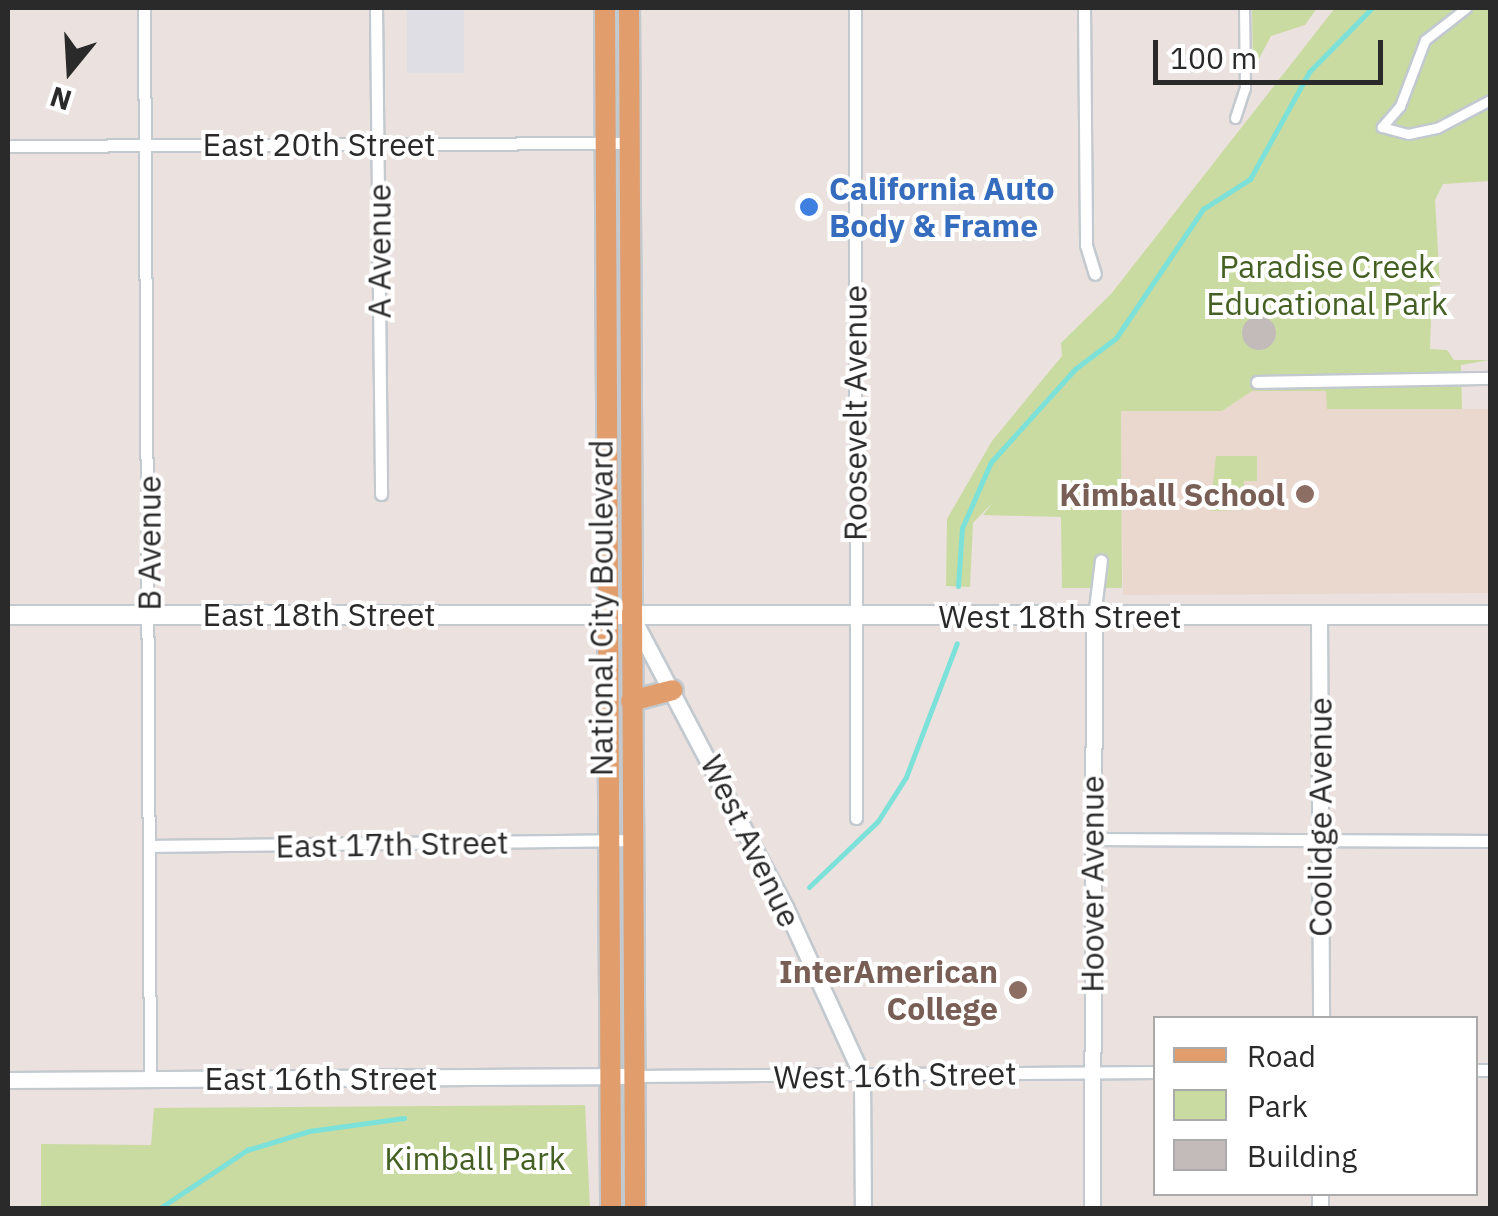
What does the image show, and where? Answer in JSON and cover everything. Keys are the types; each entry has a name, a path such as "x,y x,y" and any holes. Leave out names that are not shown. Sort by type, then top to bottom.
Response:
{"main road":[{"name":"National City Boulevard","path":"605,8 611,1208"},
{"name":"National City Boulevard","path":"629,8 635,1208"},
{"name":"East 18th Street","path":"8,614 630,614"},
{"name":"West 18th Street","path":"630,614 1490,615"},
{"path":"631,701 673,690"}],"street":[{"name":"B Avenue","path":"144,8 152,846 150,1080"},
{"name":"A Avenue","path":"376,8 381,494"},
{"name":"Roosevelt Avenue","path":"855,8 856,818"},
{"path":"1084,8 1086,245 1095,274"},
{"path":"1235,118 1245,88 1244,8"},
{"path":"1466,8 1426,40 1400,106 1382,127 1408,134 1437,128 1490,100"},
{"name":"East 20th Street","path":"8,146 630,143"},
{"path":"1256,382 1490,378"},
{"name":"Hoover Avenue","path":"1092,1208 1094,617 1101,560"},
{"name":"West Avenue","path":"630,614 673,690 862,1075"},
{"name":"Coolidge Avenue","path":"1319,616 1321,1016"},
{"path":"1094,839 1490,840"},
{"name":"East 17th Street","path":"152,846 632,840"},
{"name":"West 16th Street","path":"634,1076 1153,1072"},
{"path":"862,1075 863,1208"},
{"name":"East 16th Street","path":"8,1080 634,1076"}],"shaded area":[{"path":"407,8 464,8 464,73 407,73"},
{"name":"Kimball School","path":"1252,391 1327,391 1328,409 1490,409 1490,593 1123,595 1121,411 1222,411"}],"green space":[{"path":"1252,8 1317,8 1305,25 1271,36 1253,70"},
{"name":"Paradise Creek Educational Park","path":"1335,8 1490,8 1490,181 1443,184 1435,200 1440,285 1432,286 1430,349 1447,350 1454,360 1490,360 1461,365 1462,409 1327,409 1326,391 1252,391 1222,411 1121,411 1122,588 1062,588 1061,517 983,515 994,501 973,523 970,587 946,586 947,519 992,441 1062,356 1061,343 1111,294"},
{"path":"1216,456 1257,456 1257,481 1244,481 1244,510 1210,511"},
{"name":"Kimball Park","path":"585,1105 590,1208 41,1208 41,1144 151,1145 154,1108"}],"building":[{"path":"1259,316 1271,321 1276,333 1271,345 1259,350 1247,345 1242,333 1247,321"}],"waterway":[{"path":"958,586 962,528 991,462 1075,369 1116,338 1203,209 1250,179 1309,72 1372,8"},
{"path":"809,887 878,821 906,777 957,643"},
{"path":"160,1208 247,1150 309,1131 404,1118"}],"place":[{"name":"California Auto Body & Frame","path":"809,207"},
{"name":"Kimball School","path":"1305,494"},
{"name":"InterAmerican College","path":"1018,990"}]}
